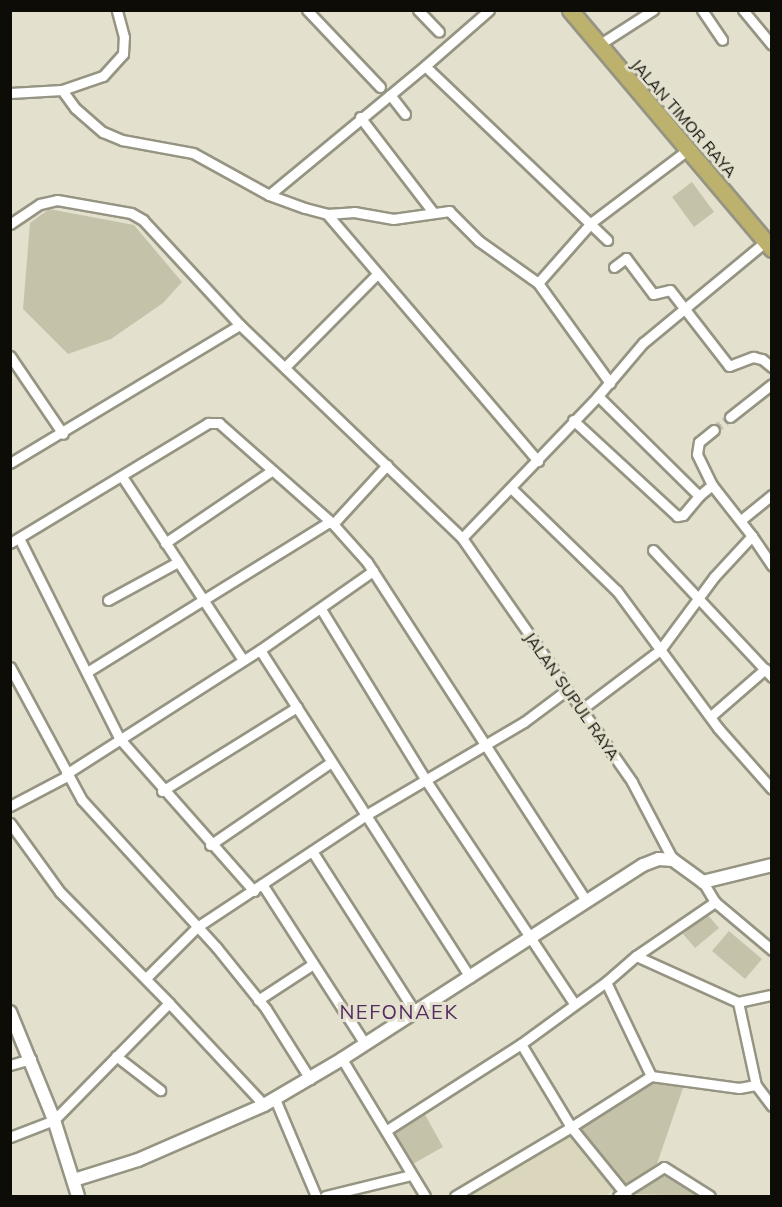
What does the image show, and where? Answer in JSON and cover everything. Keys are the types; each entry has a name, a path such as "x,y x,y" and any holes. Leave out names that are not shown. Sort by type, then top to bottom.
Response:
{"highway":[{"name":"JALAN TIMOR RAYA","path":"570,10 597,46 690,149 768,245"}],"street":[{"path":"10,93 62,90 103,76 118,63 124,45 117,10"},
{"path":"307,10 380,87"},
{"path":"418,10 439,32"},
{"path":"269,195 489,10"},
{"path":"597,46 653,10"},
{"path":"702,10 722,39"},
{"path":"743,10 771,45"},
{"path":"425,66 498,138 592,222 608,240"},
{"path":"62,90 75,108 103,132 122,140 193,153 269,195 327,214 354,212 393,219 449,211 458,216 479,241 538,283 610,382"},
{"path":"390,95 405,114"},
{"path":"360,117 433,212"},
{"path":"538,283 592,222 690,149"},
{"name":"JALAN SUPUL RAYA","path":"10,224 48,201 131,213 142,220 240,325 286,366 462,538 632,782 673,860"},
{"path":"327,214 538,461"},
{"path":"462,538 538,461 643,343 685,307 768,245"},
{"path":"614,267 626,258 653,294 670,290 729,366 753,357 762,358 771,367"},
{"path":"286,366 377,274"},
{"path":"10,463 63,434 240,325"},
{"path":"10,356 63,434"},
{"path":"730,417 771,384"},
{"path":"598,396 699,496"},
{"path":"573,420 677,516 683,515 712,484"},
{"path":"254,891 162,791 119,738 87,672 15,541 212,422 219,423 270,472 331,523 374,571 586,901"},
{"path":"714,430 699,442 697,454 712,484 741,520 771,566"},
{"path":"87,672 202,599 331,523 387,465"},
{"path":"165,543 270,472"},
{"path":"123,477 243,660"},
{"path":"510,488 617,591 711,717 771,789"},
{"path":"741,520 771,495"},
{"path":"582,709 660,650 698,600 752,536"},
{"path":"653,550 768,673 711,717"},
{"path":"108,600 178,562"},
{"path":"10,806 66,775 119,738 260,650 374,571"},
{"path":"321,609 427,782 529,940 574,1003"},
{"path":"260,650 470,977"},
{"path":"10,667 66,775 94,815 197,927 258,1000 310,1079"},
{"path":"146,978 197,927 366,815 427,782 567,690"},
{"path":"162,791 297,707"},
{"path":"210,845 331,762"},
{"path":"10,823 60,892 269,1102 316,1197"},
{"path":"312,851 415,1012"},
{"path":"74,1180 138,1160 269,1102 342,1059 642,865 658,859 673,860 703,882 715,902 771,950"},
{"path":"703,882 771,865"},
{"path":"262,884 365,1044"},
{"path":"387,1130 521,1044 574,1003 606,982 636,956 715,902"},
{"path":"636,956 738,1002 771,995"},
{"path":"258,1000 313,964"},
{"path":"606,982 651,1076"},
{"path":"10,1137 54,1120 169,1002"},
{"path":"738,1002 756,1085 771,1106"},
{"path":"10,1012 54,1120 78,1197"},
{"path":"521,1044 571,1127 623,1195 664,1167 710,1197"},
{"path":"116,1056 160,1090"},
{"path":"10,1065 31,1059"},
{"path":"342,1059 387,1130 425,1197"},
{"path":"455,1197 651,1076 739,1088 756,1085"},
{"path":"325,1197 411,1174"}],"shaded area":[{"path":"692,182 714,212 694,227 672,197"},
{"path":"49,209 134,225 182,282 163,303 111,339 68,354 23,309 30,223"},
{"path":"707,914 719,928 695,948 683,934"},
{"path":"729,931 762,959 745,979 712,951"},
{"path":"652,1082 684,1085 657,1164 624,1185 578,1129"},
{"path":"423,1111 443,1147 411,1165 391,1130"},
{"path":"569,1135 614,1190 604,1196 469,1196"},
{"path":"660,1174 670,1174 700,1196 630,1194"}],"tunnel":[{"path":"714,430 730,417"}],"district":[{"name":"NEFONAEK","path":"399,1011"}]}
